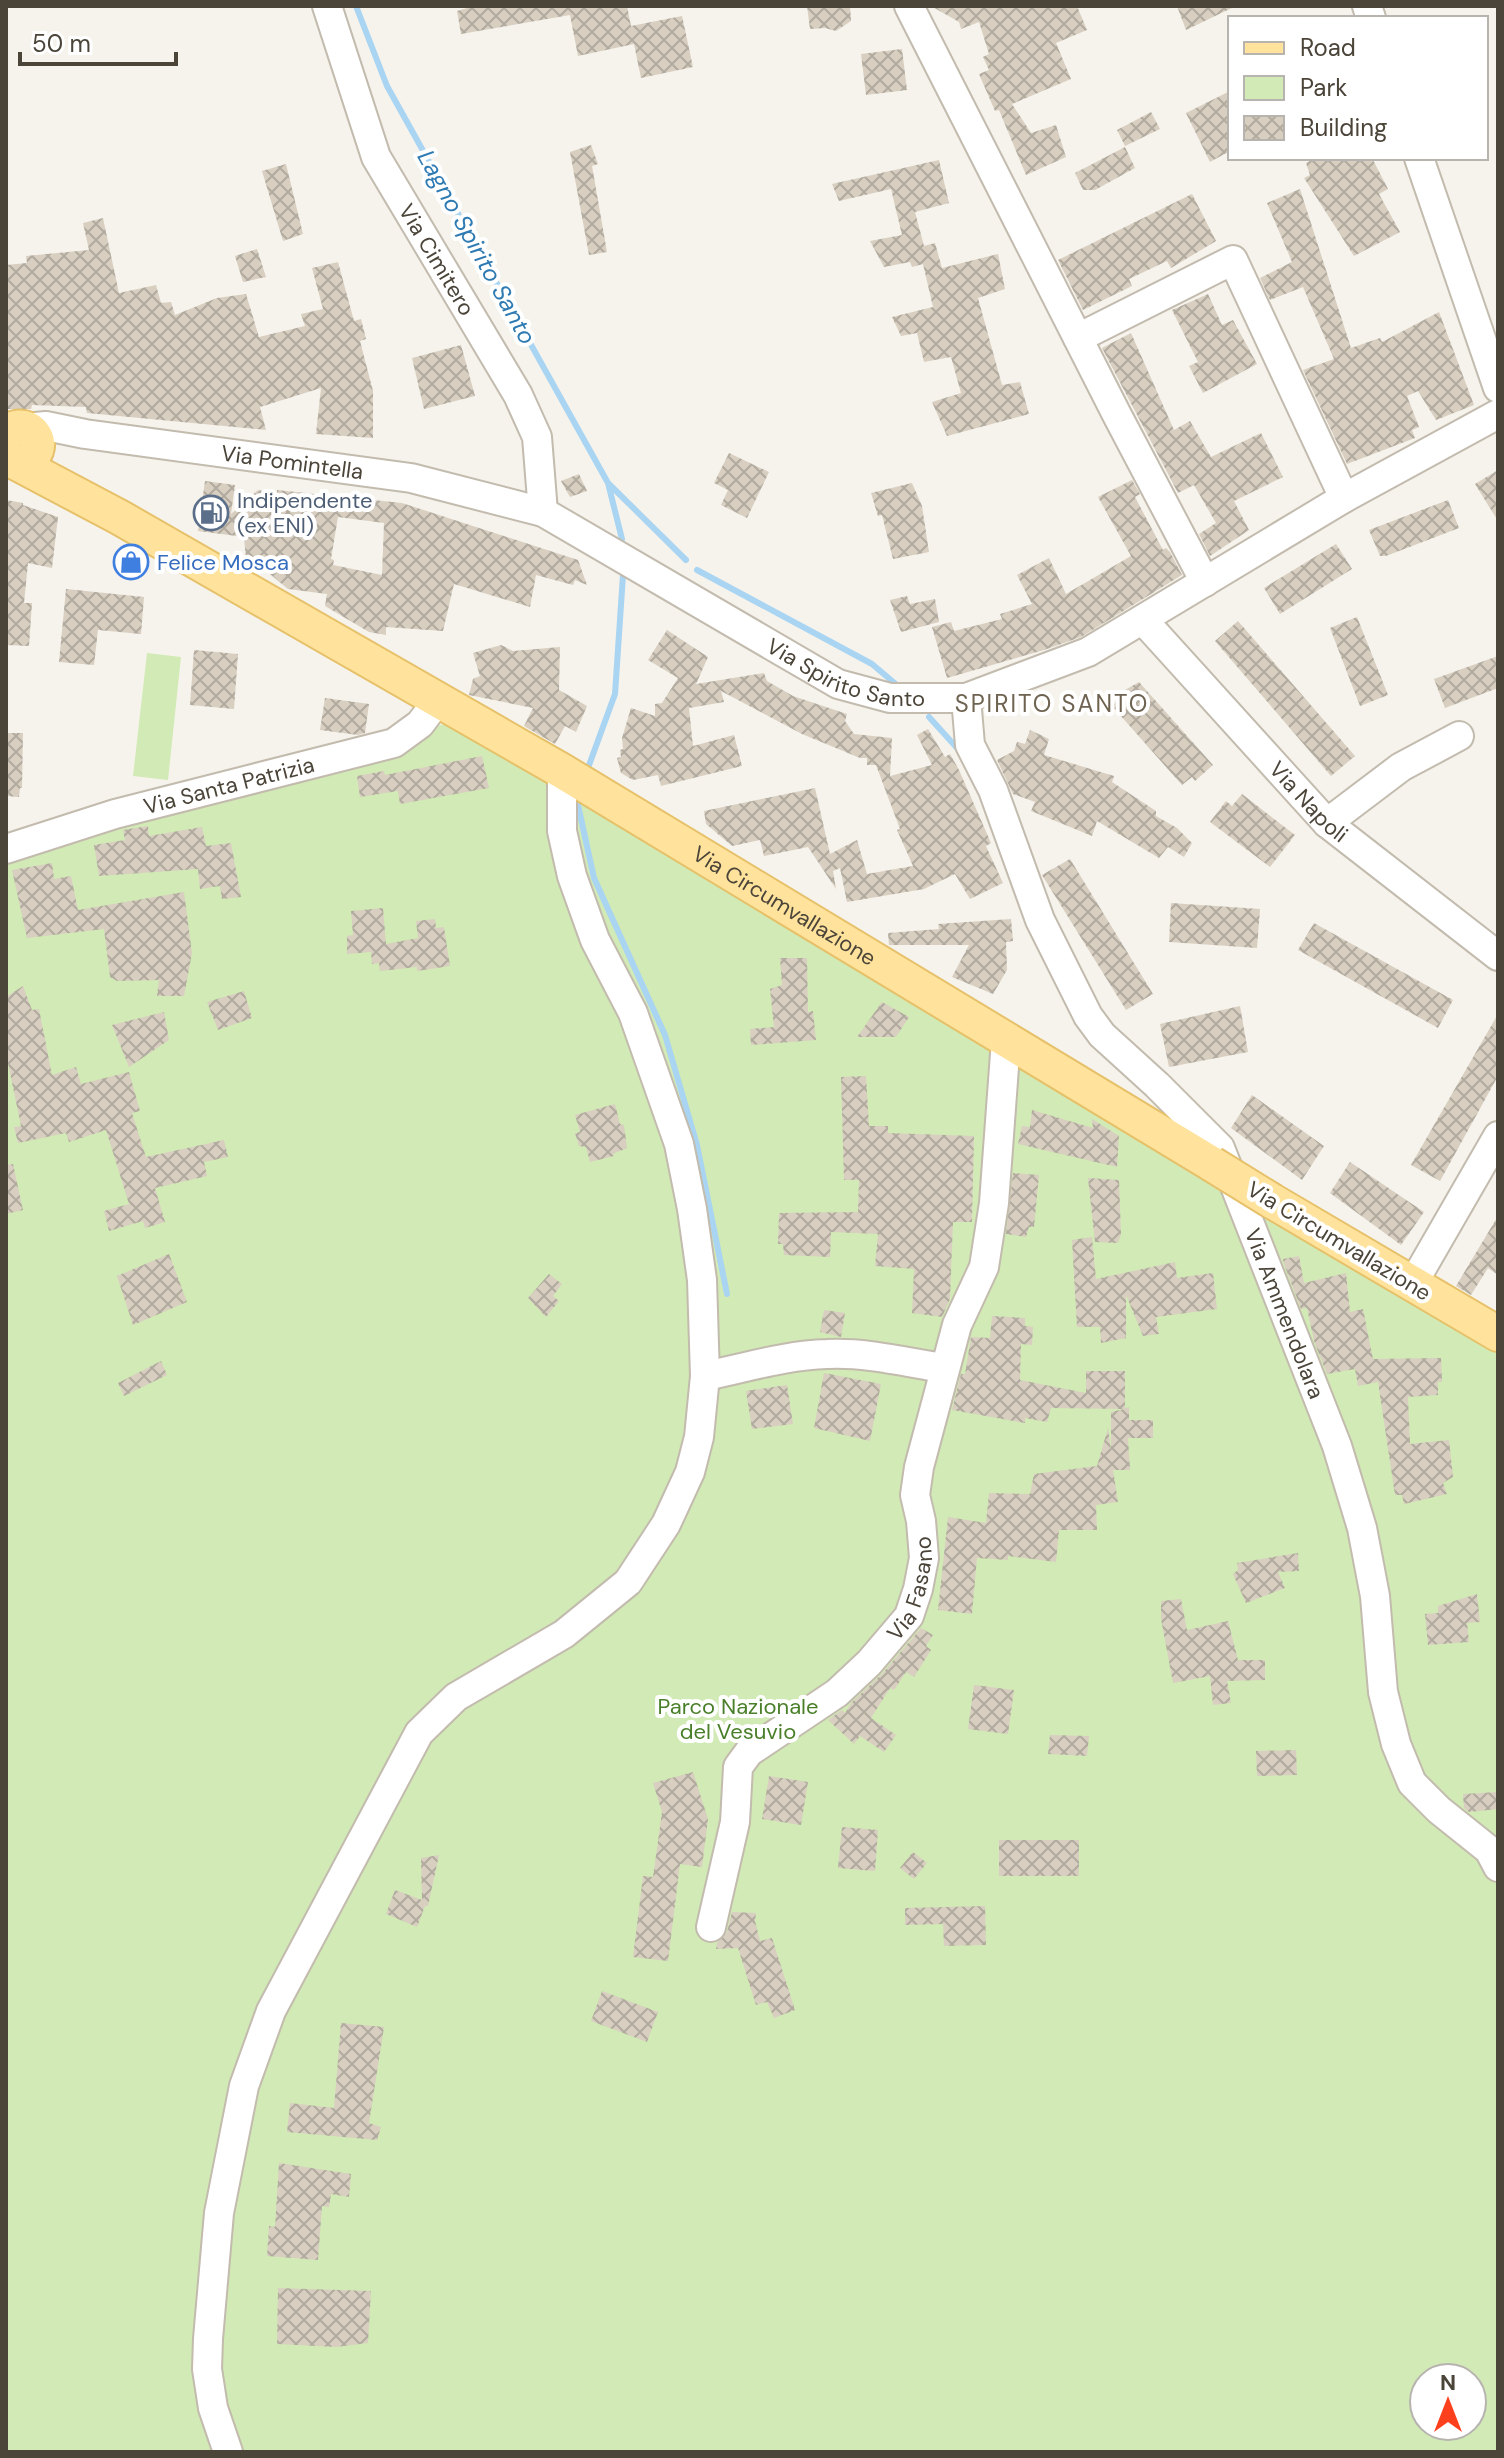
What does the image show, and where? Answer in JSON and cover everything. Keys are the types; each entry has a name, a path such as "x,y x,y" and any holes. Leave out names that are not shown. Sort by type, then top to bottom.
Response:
{"main road":[{"name":"Via Circumvallazione","path":"18,441 65,486 562,771 1272,1201 1498,1334"}],"street":[{"name":"Via Cimitero","path":"327,6 376,157 518,395 537,437 543,512"},
{"path":"909,6 1205,582"},
{"path":"1420,160 1498,388"},
{"path":"1078,338 1233,260 1344,498"},
{"name":"Via Spirito Santo","path":"543,512 838,684 890,698 966,698 1088,652 1344,498 1498,414"},
{"name":"Via Pomintella","path":"18,441 85,434 411,478 543,512"},
{"name":"Via Napoli","path":"1143,620 1327,823 1498,956"},
{"name":"Via Ammendolara","path":"966,698 970,745 993,790 1040,920 1088,1016 1102,1035 1220,1148 1337,1446 1358,1514 1375,1596 1383,1692 1396,1744 1412,1783 1439,1810 1489,1850 1498,1867"},
{"name":"Via Santa Patrizia","path":"6,849 115,814 394,743 420,724 438,700"},
{"path":"1327,823 1401,767 1459,736"},
{"path":"228,2452 213,2408 207,2369 213,2271 219,2213 244,2086 271,2011 419,1733 456,1697 564,1634 628,1582 666,1524 690,1472 699,1437 705,1376 702,1280 679,1144 633,1013 595,940 572,876 562,831 562,771"},
{"name":"Via Fasano","path":"711,1927 735,1822 738,1767 749,1752 837,1693 869,1663 909,1616 918,1589 924,1558 915,1495 919,1467 937,1406 943,1368 949,1358 957,1325 984,1267 994,1203 1006,1040"},
{"path":"1412,1285 1498,1136"},
{"path":"705,1376 800,1356 828,1354 863,1355 943,1368"}],"green space":[{"path":"147,653 181,657 168,780 133,776"},
{"name":"Parco Nazionale del Vesuvio","path":"485,713 1498,1325 1498,2452 6,2452 6,842"}],"building":[{"path":"474,6 627,6 631,26 682,16 693,67 641,78 634,44 578,56 570,15 461,34 457,11"},
{"path":"807,6 850,6 851,21 836,31 810,29"},
{"path":"931,6 1077,6 1087,30 1056,43 1071,79 1012,104 1031,133 1056,125 1066,157 1026,175 999,110 995,111 979,74 989,70 983,57 989,54 979,22 961,29 959,22"},
{"path":"1177,6 1236,6 1186,30"},
{"path":"902,49 907,90 866,95 861,54"},
{"path":"1228,92 1228,152 1210,162 1186,113"},
{"path":"1151,112 1160,129 1125,146 1117,130"},
{"path":"591,145 598,164 592,166 607,252 589,255 570,152"},
{"path":"1125,147 1135,168 1095,190 1083,190 1075,173"},
{"path":"939,160 949,203 915,212 924,246 935,243 942,268 998,254 1005,289 978,298 1002,385 1020,382 1029,414 947,436 932,402 961,393 951,357 924,362 917,333 901,336 892,317 933,307 923,264 912,267 910,262 884,267 870,241 902,235 891,189 839,201 832,184"},
{"path":"1311,160 1373,160 1388,189 1379,194 1400,232 1354,256 1304,178 1310,175 1306,163"},
{"path":"286,164 303,234 283,241 262,171"},
{"path":"1300,189 1351,348 1380,338 1382,342 1439,312 1474,405 1436,420 1418,391 1407,396 1419,427 1412,430 1415,438 1347,464 1303,370 1334,359 1303,287 1270,300 1260,278 1292,262 1267,203"},
{"path":"1192,194 1216,241 1171,268 1167,261 1129,279 1132,286 1083,310 1058,260"},
{"path":"103,218 119,293 156,285 161,303 171,302 175,315 217,298 246,294 259,337 305,326 301,314 323,309 312,268 338,262 354,321 361,319 366,339 360,341 373,391 373,438 316,434 321,388 260,407 266,430 87,413 86,407 32,405 31,409 6,409 6,265 27,263 26,256 89,250 83,223"},
{"path":"257,249 266,277 243,282 235,256"},
{"path":"1208,294 1222,325 1233,320 1257,364 1203,393 1189,366 1198,362 1172,310"},
{"path":"1131,333 1174,430 1190,421 1211,457 1261,433 1283,477 1234,501 1249,530 1210,556 1199,534 1216,523 1194,485 1178,493 1102,348"},
{"path":"461,345 475,396 424,409 412,358"},
{"path":"729,453 769,472 747,518 721,505 728,490 714,483"},
{"path":"1498,470 1498,521 1475,484"},
{"path":"579,474 587,491 570,497 561,481"},
{"path":"1132,480 1140,494 1135,497 1163,550 1166,548 1170,552 1182,575 1081,637 947,678 932,627 951,622 954,631 1002,619 1000,614 1032,604 1017,575 1049,558 1066,594 1131,556 1098,497"},
{"path":"205,481 235,485 231,514 258,490 402,503 578,560 587,585 575,580 573,585 536,575 530,607 454,584 443,631 386,627 386,635 369,632 325,606 327,594 288,589 265,570 266,560 246,559 244,537 198,531","holes":["338,517 384,523 382,575 333,565 334,560 331,559"]},
{"path":"912,483 922,506 929,552 893,559 882,515 878,516 871,493"},
{"path":"6,500 23,503 58,517 52,568 28,563 24,603 32,603 29,646 6,645"},
{"path":"1448,500 1459,528 1380,556 1369,530"},
{"path":"1336,544 1352,569 1280,614 1264,588"},
{"path":"66,589 144,597 141,634 98,630 94,665 59,662"},
{"path":"907,596 910,604 935,599 939,622 901,632 890,600"},
{"path":"1357,617 1388,695 1360,706 1330,628"},
{"path":"1238,621 1355,756 1331,776 1215,641"},
{"path":"667,630 708,657 696,684 764,673 767,681 793,696 847,714 845,721 854,734 892,738 890,776 932,765 917,735 928,729 945,757 950,754 959,770 991,843 986,846 1003,883 970,899 955,874 924,889 847,902 840,868 833,871 836,889 808,847 764,856 760,840 732,846 706,824 704,811 815,788 830,854 857,840 867,874 913,866 897,830 900,829 876,765 867,765 867,758 860,758 802,734 721,691 724,702 689,708 693,746 734,735 742,766 661,786 658,775 633,780 621,773 617,758 621,757 622,738 631,708 655,716 655,704 662,703 678,678 648,660"},
{"path":"501,645 513,651 560,647 559,690 587,706 576,732 565,726 555,744 524,726 533,708 469,695 473,679 480,676 473,653"},
{"path":"194,650 238,654 234,709 190,705"},
{"path":"1498,656 1498,688 1445,708 1434,679"},
{"path":"1139,682 1213,765 1195,781 1192,777 1182,785 1112,706 1121,697 1118,694"},
{"path":"325,698 369,704 365,733 358,735 320,730"},
{"path":"1030,730 1049,739 1044,755 1114,776 1112,782 1156,811 1156,816 1177,828 1192,843 1184,857 1168,847 1159,858 1097,821 1092,836 1031,811 1035,802 1013,794 997,760 1014,751 1017,742 1025,744"},
{"path":"6,733 23,733 22,788 19,797 6,796"},
{"path":"482,756 489,788 400,804 398,791 360,797 357,776 384,771 385,775"},
{"path":"1242,794 1295,835 1270,867 1210,822 1226,801 1232,806"},
{"path":"148,826 149,836 202,827 206,846 231,843 241,897 222,899 220,886 200,889 198,869 99,876 94,845 125,840 123,830"},
{"path":"1070,859 1153,994 1126,1010 1042,875"},
{"path":"52,863 54,879 71,876 78,910 184,892 192,953 184,996 157,996 159,980 117,981 110,977 104,929 27,938 12,870"},
{"path":"1171,903 1260,909 1257,948 1169,942"},
{"path":"383,908 386,944 418,938 416,921 435,919 436,928 444,927 450,966 417,971 417,967 380,971 379,963 372,964 371,952 347,954 347,936 353,935 351,911"},
{"path":"1011,919 1013,941 1006,942 1007,970 993,994 952,977 969,945 889,945 888,933 939,929 938,924"},
{"path":"1314,923 1453,1000 1438,1028 1298,950"},
{"path":"780,958 807,958 808,1012 813,1011 816,1040 751,1045 750,1029 774,1027 770,989 782,985"},
{"path":"23,986 32,1010 39,1009 52,1075 76,1067 81,1084 129,1072 140,1111 132,1113 146,1157 224,1140 228,1157 204,1162 207,1176 155,1188 165,1222 145,1228 143,1221 109,1231 104,1211 129,1204 106,1130 69,1142 66,1133 18,1143 14,1127 21,1126 6,1064 6,997"},
{"path":"244,991 252,1018 218,1030 207,1002"},
{"path":"882,1002 909,1017 896,1037 857,1037"},
{"path":"1240,1006 1248,1052 1169,1067 1160,1024"},
{"path":"164,1012 169,1040 129,1067 112,1025"},
{"path":"1498,1014 1498,1076 1440,1181 1411,1165"},
{"path":"866,1076 869,1126 888,1126 888,1133 974,1136 972,1222 953,1222 950,1299 942,1317 912,1313 914,1269 875,1266 878,1234 831,1232 830,1257 784,1255 783,1244 778,1244 779,1213 858,1212 859,1180 844,1180 841,1077"},
{"path":"1252,1095 1324,1146 1302,1180 1231,1128"},
{"path":"615,1104 620,1124 624,1125 627,1148 614,1156 590,1162 586,1147 579,1146 575,1133 580,1132 575,1115"},
{"path":"1032,1110 1093,1128 1092,1119 1119,1136 1117,1167 1018,1144 1022,1126 1030,1127"},
{"path":"1350,1162 1424,1212 1401,1245 1330,1193"},
{"path":"13,1164 23,1210 6,1214 6,1165"},
{"path":"1013,1173 1039,1175 1034,1227 1029,1227 1026,1237 1006,1234"},
{"path":"1088,1178 1119,1180 1121,1234 1118,1243 1095,1242"},
{"path":"1498,1216 1498,1275 1488,1268 1471,1295 1456,1286"},
{"path":"1092,1237 1096,1279 1175,1262 1177,1278 1213,1273 1217,1309 1156,1317 1159,1334 1143,1336 1126,1295 1126,1338 1101,1343 1100,1327 1077,1327 1072,1240"},
{"path":"169,1254 187,1302 133,1325 117,1276"},
{"path":"1299,1256 1304,1283 1346,1273 1350,1312 1363,1309 1373,1359 1441,1358 1442,1382 1438,1382 1438,1395 1408,1397 1410,1444 1449,1440 1453,1477 1443,1483 1447,1494 1404,1504 1402,1495 1395,1495 1378,1382 1358,1386 1355,1369 1327,1374 1314,1341 1307,1308 1301,1309 1284,1264 1283,1259"},
{"path":"549,1274 562,1284 553,1296 559,1301 546,1317 528,1298"},
{"path":"824,1310 845,1313 841,1337 820,1332"},
{"path":"992,1316 1025,1318 1025,1326 1033,1327 1032,1345 1021,1344 1020,1380 1086,1393 1086,1371 1125,1371 1125,1408 1129,1407 1129,1420 1153,1420 1153,1438 1128,1438 1130,1470 1113,1470 1118,1502 1096,1505 1097,1530 1059,1530 1056,1562 1008,1556 1008,1560 977,1558 972,1614 938,1610 948,1517 986,1523 989,1493 1030,1494 1034,1474 1097,1466 1108,1428 1111,1450 1111,1412 1124,1409 1051,1408 1047,1422 1025,1418 1025,1423 952,1410 961,1374 965,1374 971,1337 990,1338"},
{"path":"161,1361 167,1375 124,1396 118,1383"},
{"path":"824,1373 881,1384 870,1441 814,1428"},
{"path":"787,1385 793,1424 752,1429 746,1391"},
{"path":"1298,1553 1299,1571 1278,1572 1285,1588 1246,1603 1233,1574 1238,1570 1237,1563"},
{"path":"1477,1594 1480,1622 1467,1623 1469,1642 1428,1645 1425,1614 1438,1613 1438,1606"},
{"path":"1181,1599 1187,1630 1228,1621 1238,1660 1265,1660 1265,1680 1227,1681 1231,1703 1213,1705 1210,1676 1173,1683 1161,1619 1161,1601"},
{"path":"921,1628 933,1635 926,1646 931,1650 914,1677 906,1672 894,1690 890,1688 871,1718 896,1735 884,1752 860,1736 854,1744 828,1720 842,1710 845,1713"},
{"path":"974,1685 1014,1690 1008,1734 968,1729"},
{"path":"1050,1735 1089,1736 1087,1756 1048,1754"},
{"path":"1296,1750 1297,1775 1257,1776 1256,1751"},
{"path":"693,1772 708,1819 702,1867 680,1864 668,1961 633,1957 643,1876 653,1877 662,1812 653,1783"},
{"path":"769,1776 808,1782 801,1825 762,1819"},
{"path":"1498,1792 1498,1809 1469,1812 1464,1808 1463,1794"},
{"path":"842,1827 878,1830 875,1871 838,1868"},
{"path":"999,1840 1079,1840 1079,1876 999,1876"},
{"path":"913,1852 927,1863 914,1879 900,1868"},
{"path":"439,1855 428,1906 425,1906 417,1927 386,1914 395,1890 422,1900 421,1858"},
{"path":"985,1906 986,1945 944,1946 943,1924 905,1925 905,1908"},
{"path":"732,1912 756,1913 760,1941 772,1938 795,2010 774,2018 767,2002 756,2005 738,1948 716,1949 717,1943 727,1932"},
{"path":"602,1991 658,2012 647,2042 591,2021"},
{"path":"341,2023 384,2027 369,2123 381,2127 377,2140 287,2132 290,2103 334,2108"},
{"path":"279,2163 351,2174 349,2197 331,2194 329,2207 322,2206 318,2260 267,2256 269,2226 275,2227"},
{"path":"278,2288 371,2291 368,2343 336,2347 277,2344"}],"waterway":[{"name":"Lagno Spirito Santo","path":"356,6 387,86 608,483 622,539"},
{"path":"609,484 686,560"},
{"path":"697,570 872,664 898,686"},
{"path":"588,768 615,694 623,575"},
{"path":"929,717 957,748"},
{"path":"576,796 594,878 665,1035 697,1145 727,1294"}],"place":[{"name":"Indipendente (ex ENI)","path":"211,513"},
{"name":"Felice Mosca","path":"131,562"}],"district":[{"name":"SPIRITO SANTO","path":"1052,703"}]}
